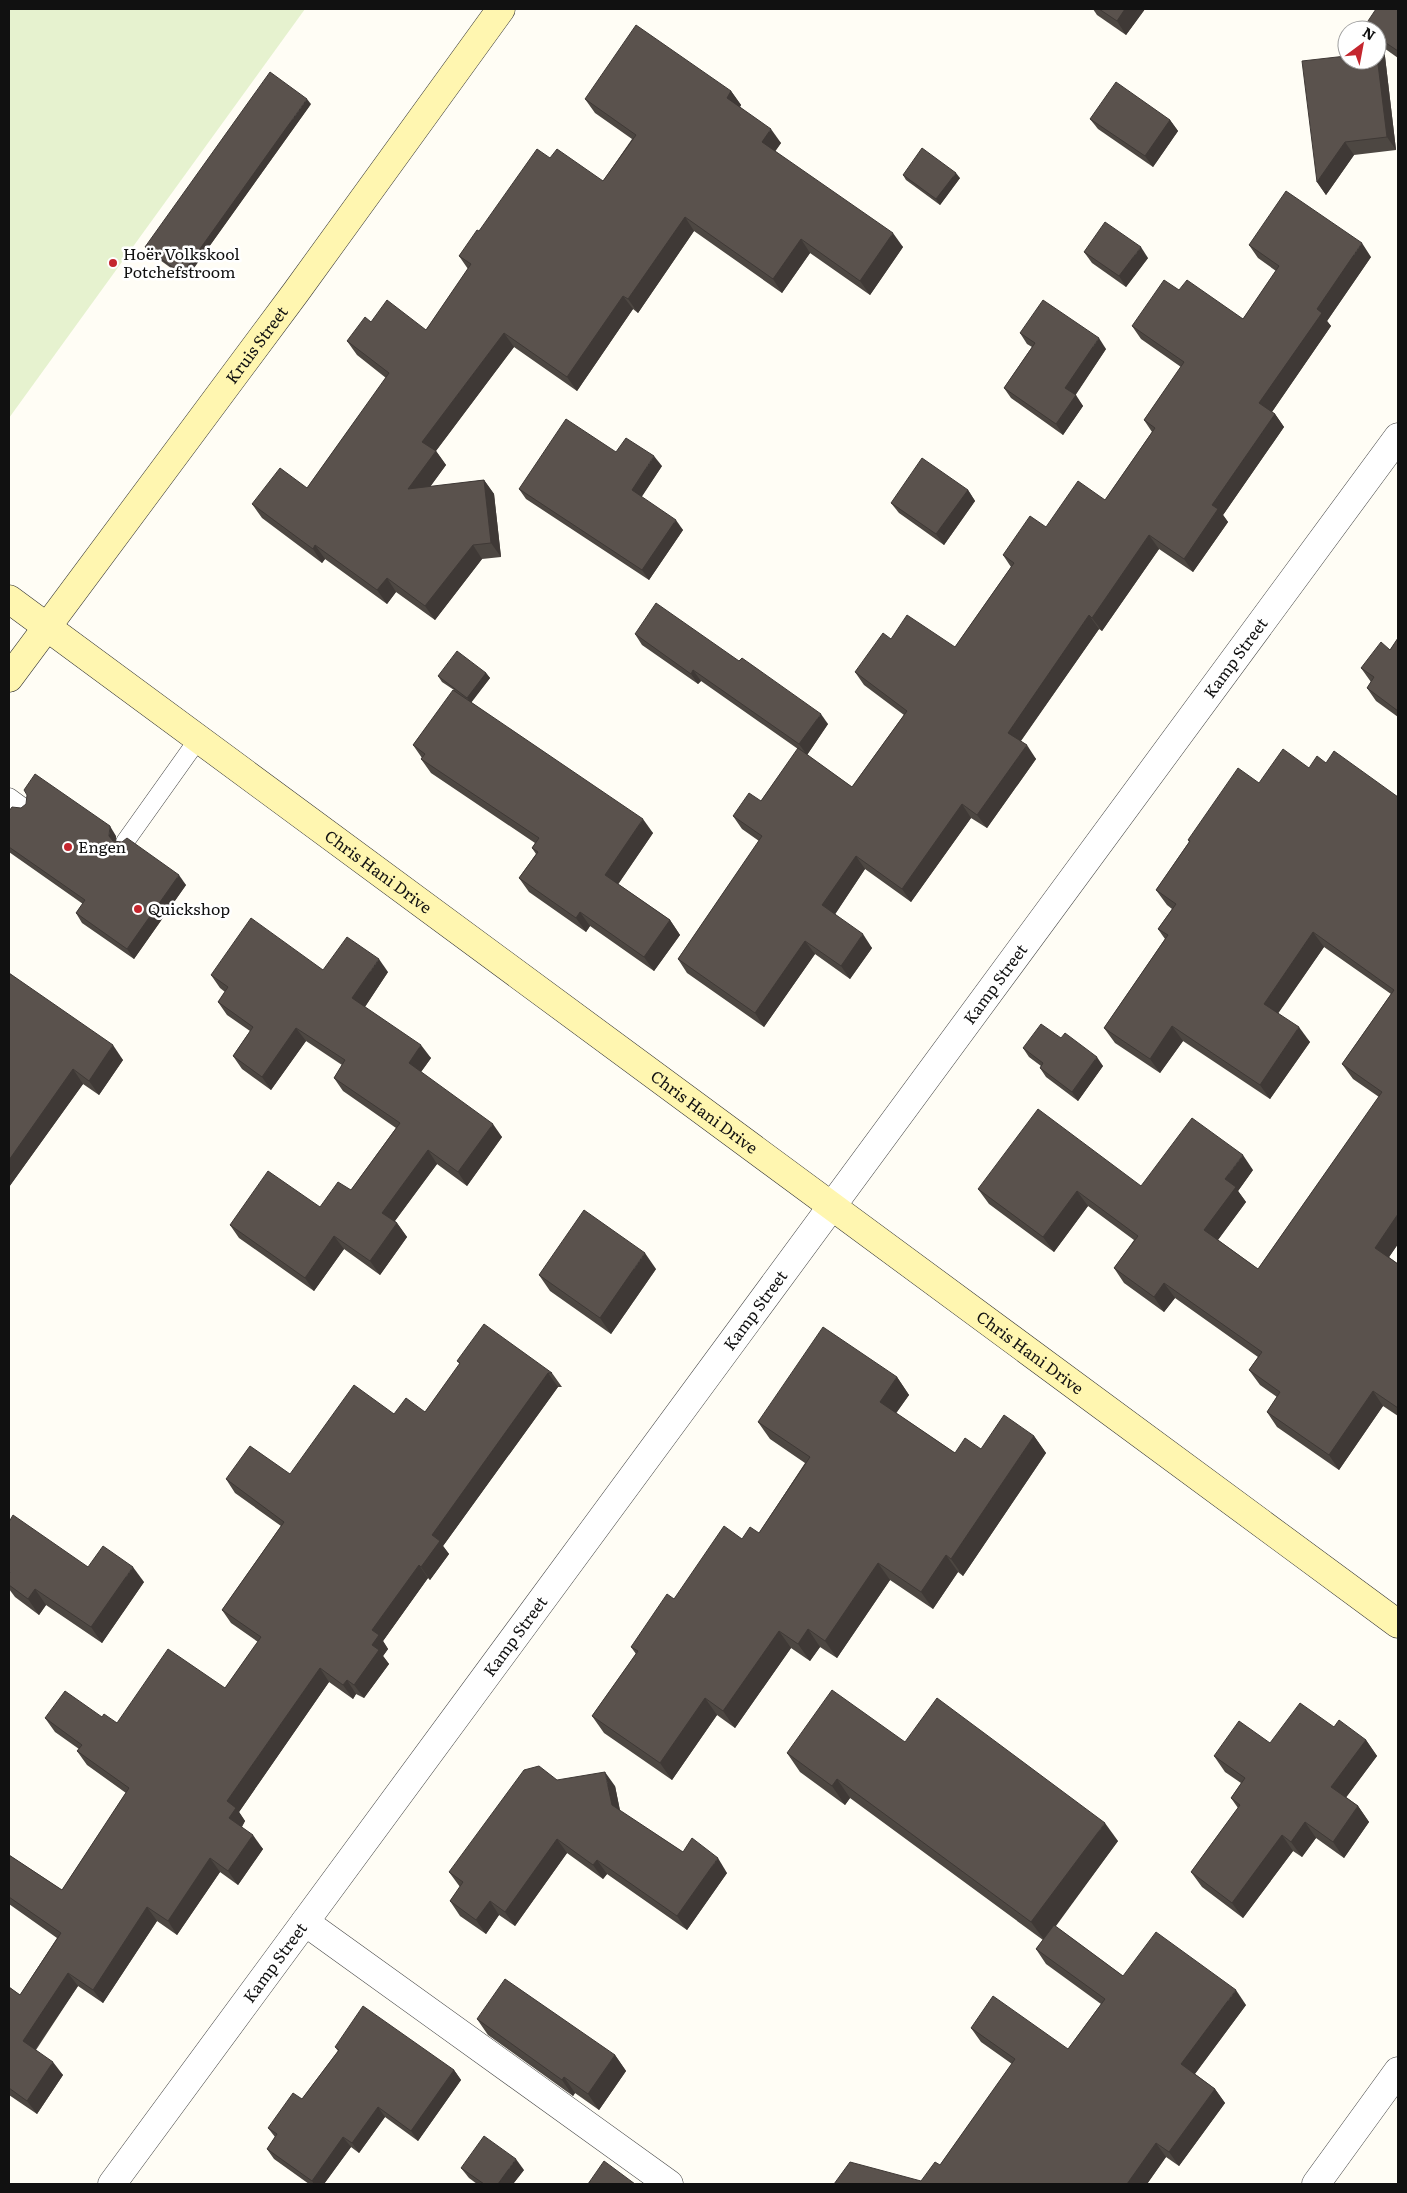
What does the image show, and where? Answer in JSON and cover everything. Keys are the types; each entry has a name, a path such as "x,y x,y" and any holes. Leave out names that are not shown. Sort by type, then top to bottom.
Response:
{"street":[{"name":"Kruis Street","path":"9,678 296,292 500,9"},
{"name":"Kamp Street","path":"112,2184 1398,437"},
{"name":"Chris Hani Drive","path":"9,599 830,1207 1398,1624"},
{"path":"305,1922 668,2184"},
{"path":"1316,2184 1398,2071"}],"lane":[{"path":"125,842 199,738"},
{"path":"9,797 24,808"}],"green space":[{"path":"9,9 305,9 9,418"}],"building":[{"path":"1099,9 1125,9 1117,21"},
{"path":"1376,9 1398,9 1398,51 1387,44 1387,20 1369,20"},
{"path":"636,25 731,91 727,98 771,129 762,142 893,233 860,281 801,239 773,279 685,217 628,299 623,296 567,377 504,333 422,442 436,451 408,489 484,480 491,543 473,545 425,606 387,578 377,590 315,545 313,549 252,504 280,468 307,488 389,373 347,341 365,317 371,322 387,300 426,330 471,264 459,256 537,149 550,158 557,149 603,181 636,135 585,99"},
{"path":"1337,57 1337,70 1379,70 1387,137 1345,142 1317,182 1302,61"},
{"path":"270,72 307,99 182,274 145,247"},
{"path":"1116,82 1170,120 1145,156 1090,119"},
{"path":"922,148 956,173 936,199 903,175"},
{"path":"1286,191 1362,243 1317,309 1322,313 1259,403 1275,414 1212,505 1218,509 1184,559 1149,535 1092,618 1089,615 1008,733 1027,745 977,815 962,804 902,889 856,856 822,905 863,934 841,966 805,941 755,1013 678,959 762,836 733,816 749,793 761,801 798,748 852,787 907,711 855,672 883,633 891,639 907,615 955,647 1014,563 1003,555 1030,516 1046,527 1078,481 1105,500 1155,428 1144,420 1184,362 1132,326 1164,280 1179,290 1187,280 1243,319 1279,266 1249,245"},
{"path":"1105,222 1141,247 1119,276 1084,252"},
{"path":"1043,300 1099,338 1065,388 1076,395 1056,424 1004,388 1035,343 1020,333"},
{"path":"566,419 616,452 626,438 654,456 632,490 676,520 642,570 519,489"},
{"path":"922,458 968,490 936,534 891,503"},
{"path":"656,603 739,661 742,658 821,714 799,744 693,670 691,674 635,634"},
{"path":"1398,638 1398,711 1367,688 1374,677 1361,668 1381,642 1390,650"},
{"path":"457,651 486,673 467,698 438,676"},
{"path":"453,690 643,819 605,875 670,920 644,957 580,912 576,918 519,878 538,852 532,848 539,838 421,759 425,754 413,745"},
{"path":"1283,749 1309,768 1317,756 1326,763 1334,751 1398,797 1398,1214 1375,1248 1398,1264 1398,1408 1373,1391 1329,1455 1267,1412 1280,1392 1249,1370 1262,1352 1164,1283 1154,1297 1114,1268 1138,1236 1077,1191 1043,1237 978,1189 1038,1109 1141,1186 1192,1118 1243,1155 1225,1179 1236,1187 1204,1230 1258,1269 1382,1092 1342,1064 1394,990 1313,932 1264,1004 1299,1027 1260,1085 1172,1026 1150,1059 1104,1028 1168,935 1158,929 1176,904 1156,890 1190,841 1188,840 1238,768 1259,783"},
{"path":"35,774 110,826 109,836 113,841 122,842 127,838 179,875 127,949 76,913 85,900 9,847 9,811 12,807 21,808 26,804 27,795 24,790"},
{"path":"251,918 323,970 347,937 379,959 352,998 421,1045 409,1063 493,1124 458,1172 428,1150 382,1213 397,1223 370,1261 334,1236 305,1278 230,1225 268,1171 320,1207 338,1182 351,1190 400,1123 334,1078 345,1060 296,1028 262,1077 233,1056 253,1027 218,1002 228,987 211,975"},
{"path":"9,973 113,1045 89,1081 73,1069 9,1160"},
{"path":"1041,1024 1061,1038 1065,1033 1097,1057 1072,1092 1040,1068 1043,1063 1023,1048"},
{"path":"584,1210 645,1253 600,1318 539,1275"},
{"path":"484,1324 552,1373 548,1373 432,1535 440,1541 421,1567 419,1565 372,1630 379,1635 372,1645 379,1650 354,1685 347,1680 343,1685 320,1668 227,1801 236,1808 229,1818 253,1835 228,1871 210,1858 168,1921 147,1907 93,1990 68,1973 23,2041 53,2062 27,2101 9,2088 9,1987 20,1995 61,1933 9,1897 9,1855 62,1890 129,1788 77,1751 82,1745 45,1718 65,1691 102,1717 104,1714 117,1723 168,1649 225,1688 261,1637 222,1610 284,1522 226,1479 250,1446 290,1474 354,1385 394,1414 406,1398 425,1412 460,1363 457,1361"},
{"path":"823,1327 897,1377 880,1402 955,1453 965,1438 981,1449 1004,1415 1034,1436 951,1559 946,1555 921,1592 878,1563 825,1641 808,1629 798,1644 779,1631 723,1711 705,1698 660,1763 592,1716 638,1651 631,1647 667,1594 674,1599 724,1526 742,1539 750,1527 759,1533 810,1457 758,1422"},
{"path":"13,1515 88,1567 103,1546 133,1567 91,1627 35,1589 28,1599 9,1585 9,1522"},
{"path":"832,1690 905,1742 937,1698 1105,1823 1031,1922 837,1779 832,1786 787,1753"},
{"path":"1300,1703 1334,1727 1339,1720 1366,1740 1331,1787 1358,1806 1333,1842 1305,1822 1291,1842 1282,1835 1232,1903 1191,1872 1240,1805 1231,1798 1245,1778 1214,1756 1239,1721 1270,1743"},
{"path":"539,1766 557,1780 605,1772 612,1805 683,1852 692,1838 718,1858 677,1916 597,1860 593,1865 557,1839 505,1912 490,1901 476,1920 450,1901 463,1882 449,1872 524,1770"},
{"path":"1054,1925 1123,1976 1156,1932 1236,1990 1181,2064 1215,2089 1169,2152 1156,2143 1127,2184 834,2184 850,2162 921,2181 935,2162 940,2165 1015,2059 971,2028 993,1996 1068,2049 1105,1999 1036,1949"},
{"path":"505,1979 615,2055 588,2094 564,2077 562,2080 477,2019"},
{"path":"363,2006 454,2070 411,2131 378,2107 352,2143 343,2137 312,2181 267,2149 277,2134 268,2128 293,2093 302,2099 339,2050 335,2047"},
{"path":"484,2136 516,2159 498,2184 484,2184 461,2168"},
{"path":"604,2161 635,2184 588,2184"}],"place":[{"name":"Hoër Volkskool Potchefstroom","path":"113,263"},
{"name":"Engen","path":"68,847"},
{"name":"Quickshop","path":"138,909"}]}
